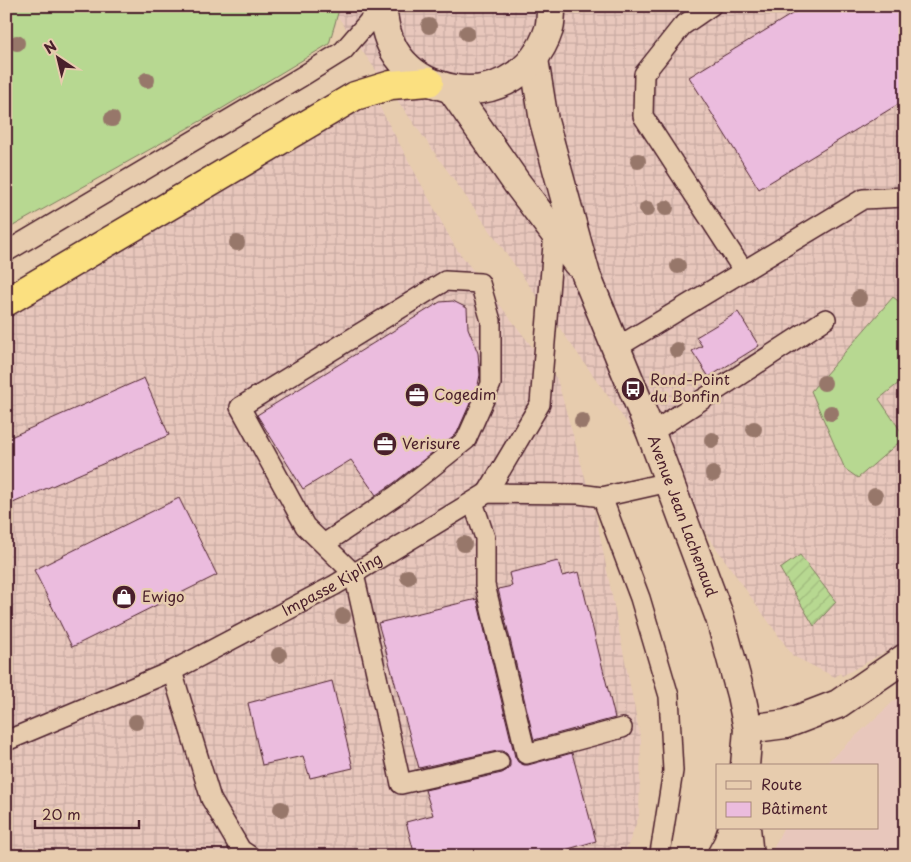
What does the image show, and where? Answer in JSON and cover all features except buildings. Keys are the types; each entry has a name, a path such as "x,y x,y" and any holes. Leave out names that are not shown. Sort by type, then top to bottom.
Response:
{"highway":[{"path":"6,302 356,96 391,85 441,86"}],"street":[{"path":"382,6 385,30 395,51 410,69 441,86 475,91 497,86 517,75 534,59 543,44 550,17 570,6"},
{"name":"Avenue Jean Lachenaud","path":"534,59 544,121 586,275 651,433 720,618 741,695 748,729 745,764"},
{"name":"Avenue Jean Lachenaud","path":"441,86 586,275"},
{"path":"748,729 786,724 838,704 905,658"},
{"path":"721,856 732,830"},
{"path":"746,830 749,856"}],"lane":[{"path":"6,252 343,51 382,6"},
{"path":"711,6 682,26 644,74 642,116 743,270"},
{"path":"616,348 863,199 905,198"},
{"path":"554,232 540,404 480,498 486,538 485,585 526,754 622,728"},
{"path":"324,544 396,495 466,440 491,384 490,321 480,283 444,281 240,407 305,526 354,574 401,784 499,762"},
{"path":"651,433 826,319"},
{"path":"480,498 579,494 602,497 669,482"},
{"path":"602,497 640,598 669,696 673,771 660,853"},
{"name":"Impasse Kipling","path":"6,741 172,671 354,574 480,498"},
{"path":"172,671 211,799 241,850 250,856"}],"shaded area":[{"path":"6,6 905,6 905,641 842,676 840,673 835,677 793,656 338,17 329,44 213,114 6,230"},
{"path":"371,91 455,247 557,379 596,516 641,740 639,816 624,856 6,856 6,318"},
{"path":"905,691 905,856 770,856 782,830 878,830 878,764 825,764"}],"green space":[{"path":"6,6 340,6 329,44 213,114 6,230"},
{"path":"893,297 905,306 905,378 879,399 905,437 858,478 845,469 811,391"},
{"path":"800,555 836,602 814,626 780,569"}],"place":[{"name":"Rond-Point du Bonfin","path":"633,389"},
{"name":"Cogedim","path":"417,395"},
{"name":"Verisure","path":"385,444"},
{"name":"Ewigo","path":"124,597"}]}
